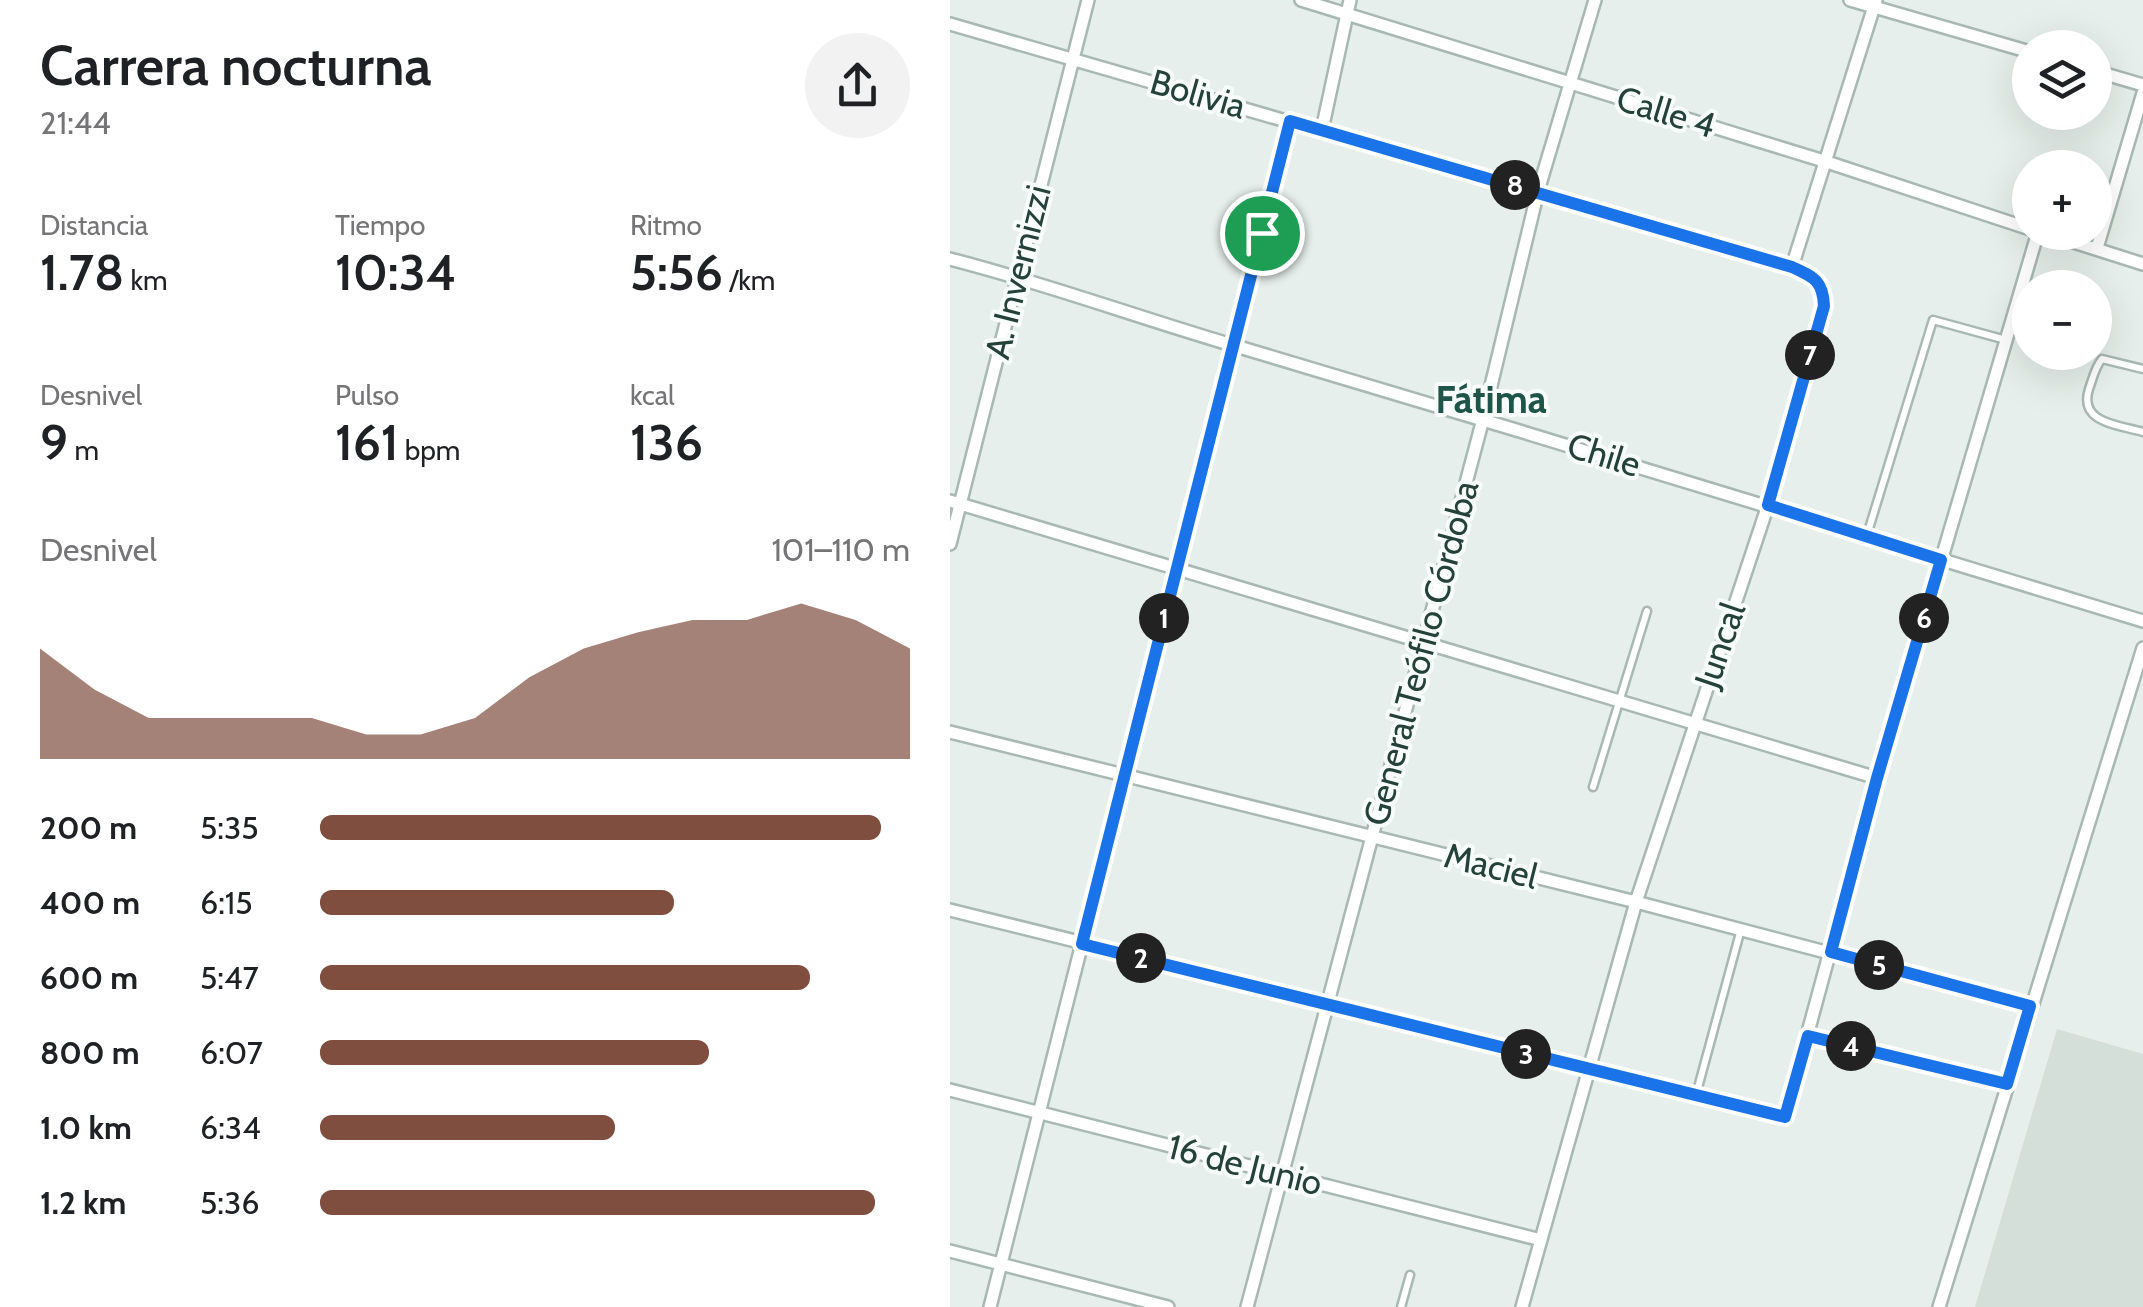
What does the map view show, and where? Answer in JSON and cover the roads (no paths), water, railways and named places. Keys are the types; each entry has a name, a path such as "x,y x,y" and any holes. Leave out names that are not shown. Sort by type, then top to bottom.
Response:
{"street":[{"name":"A. Invernizzi","path":"950,544 954,502 1088,0"},
{"name":"Calle 4","path":"1301,0 2012,223"},
{"path":"1322,130 1350,0"},
{"name":"General Teófilo Córdoba","path":"1247,1307 1484,418 1538,191 1595,0"},
{"path":"1850,0 1874,3 2012,46"},
{"path":"1792,267 1874,3"},
{"name":"Bolivia","path":"950,24 1792,267"},
{"path":"2112,76 2143,84"},
{"path":"2112,198 2143,94"},
{"path":"990,1307 1290,121"},
{"path":"950,910 1785,1117 1877,778 2034,250"},
{"path":"2103,250 2143,264"},
{"name":"Chile","path":"950,258 2143,621"},
{"name":"Juncal","path":"1522,1307 1636,902 1768,505 1824,306 1824,290 1816,278 1792,267"},
{"path":"954,502 1877,778"},
{"path":"1939,1307 2030,1006 2138,682 2143,648"},
{"name":"Maciel","path":"950,732 1636,902 2030,1006"},
{"name":"16 de Junio","path":"950,1090 1541,1240"},
{"path":"950,1251 1168,1307"}],"lane":[{"path":"1867,536 1933,320 2006,340"},
{"path":"2143,369 2102,359 2086,397 2094,418 2143,432"},
{"path":"1594,787 1647,611"},
{"path":"1696,1096 1741,929"},
{"path":"1808,1036 2007,1084"},
{"path":"1401,1307 1410,1276"}],"district":[{"name":"Fátima","path":"1491,400"}]}
